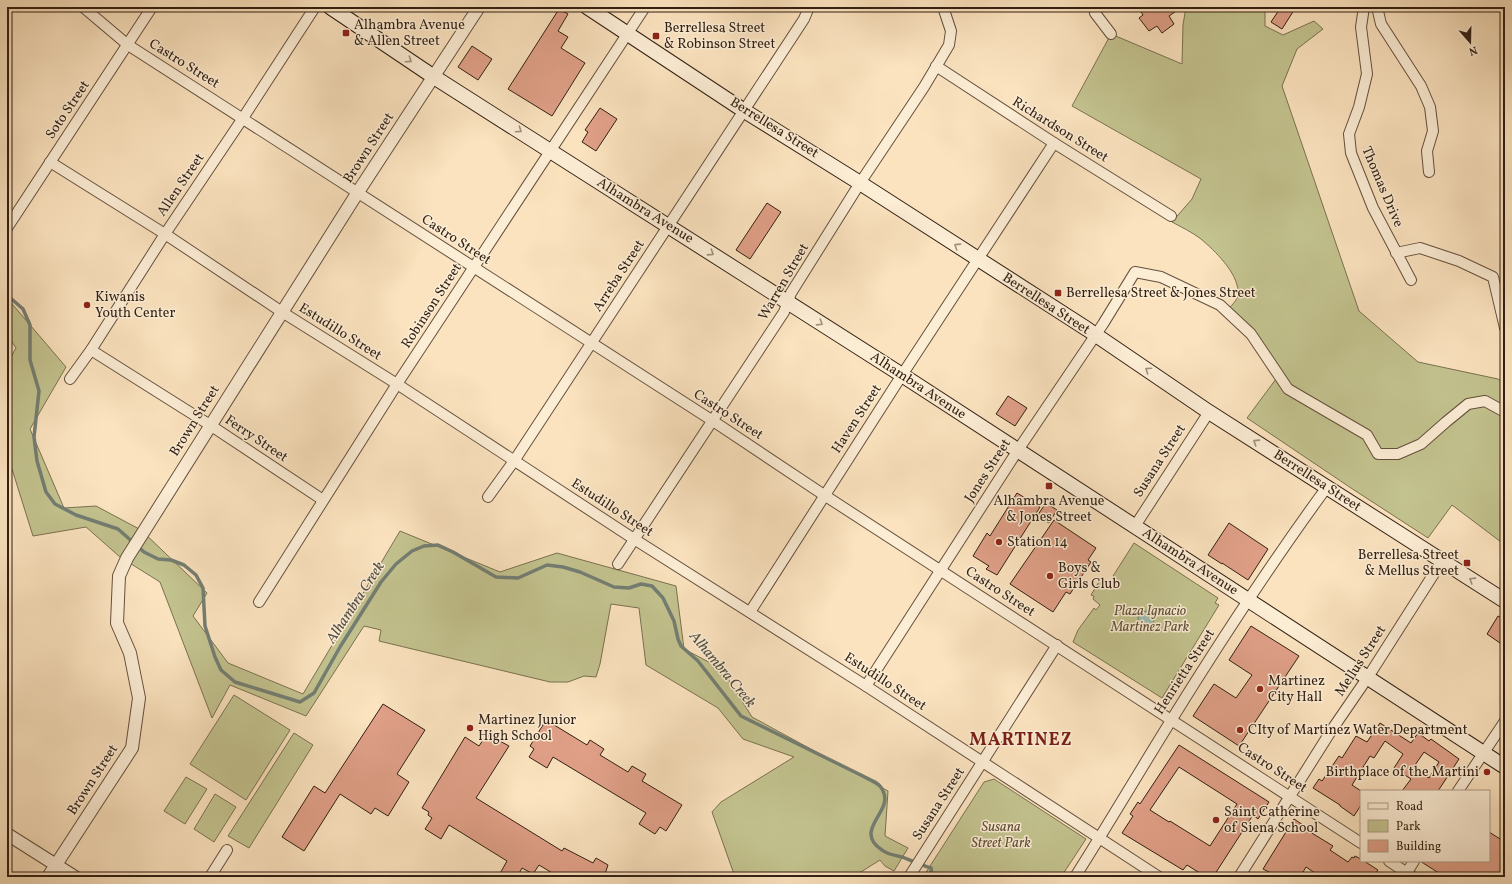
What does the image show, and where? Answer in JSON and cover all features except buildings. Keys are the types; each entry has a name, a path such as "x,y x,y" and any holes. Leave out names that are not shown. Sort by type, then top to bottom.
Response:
{"main road":[{"name":"Alhambra Avenue","path":"330,7 550,151 902,375 1249,599 1505,767"},
{"name":"Berrellesa Street","path":"587,7 743,110 860,183 1096,335 1209,412 1505,601"}],"street":[{"name":"Castro Street","path":"84,7 128,45 713,421 824,495 1360,842"},
{"name":"Soto Street","path":"7,228 152,7"},
{"name":"Allen Street","path":"70,379 91,350 165,234 315,7"},
{"name":"Brown Street","path":"48,877 132,748 139,698 130,653 117,623 119,576 127,558 358,192 479,7"},
{"name":"Robinson Street","path":"259,602 397,384 645,7"},
{"name":"Arreba Street","path":"488,497 514,461 669,226 743,110 804,19 809,7"},
{"name":"Warren Street","path":"618,564 784,312 790,293 860,183 924,87 949,45 951,31 943,7"},
{"path":"1094,7 1095,13 1111,34"},
{"name":"Thomas Drive","path":"1364,7 1361,27 1367,74 1359,107 1349,134 1351,153 1373,208 1411,280"},
{"path":"1377,7 1381,24 1421,86 1430,107 1433,131 1427,151 1429,172"},
{"name":"Richardson Street","path":"936,66 1054,143 1171,216"},
{"name":"Haven Street","path":"750,612 824,495 1054,143"},
{"name":"Estudillo Street","path":"50,162 165,234 282,312 397,384 634,539 866,686 1159,877"},
{"path":"1396,253 1420,248 1459,261 1493,277 1505,328"},
{"name":"Jones Street","path":"866,686 1018,450 1096,335 1135,272 1161,277 1220,305 1251,334 1288,389 1367,435 1378,454 1398,454 1421,444 1468,404 1485,401 1505,412"},
{"name":"Ferry Street","path":"91,350 210,425 323,500"},
{"name":"Susana Street","path":"1135,526 1209,412"},
{"name":"Henrietta Street","path":"1075,877 1249,599 1327,487"},
{"name":"Mellus Street","path":"1239,877 1331,731 1368,678 1442,561"},
{"name":"Susana Street","path":"911,873 1057,645"},
{"path":"1459,790 1505,721"},
{"path":"7,834 57,864 75,877"},
{"path":"210,877 227,850"},
{"path":"1390,862 1408,876 1414,862"}],"green space":[{"path":"1186,7 1265,7 1265,26 1283,35 1314,21 1323,29 1297,49 1282,86 1359,311 1418,362 1498,379 1505,384 1505,545 1452,505 1428,538 1247,418 1279,375 1251,334 1230,307 1236,300 1238,294 1237,284 1230,269 1201,239 1172,222 1192,199 1201,179 1072,106 1111,34 1182,64 1183,25"},
{"path":"7,298 66,367 30,429 64,508 96,506 141,530 207,593 193,616 228,663 303,694 400,531 500,572 557,553 676,586 684,649 722,669 752,717 888,791 885,836 908,848 894,871 885,866 880,860 853,877 735,877 712,812 721,802 794,757 743,739 718,708 646,665 639,608 611,604 600,664 596,677 584,676 568,682 550,682 379,641 381,630 364,626 306,716 230,685 212,718 160,582 120,557 86,527 33,536 7,453 7,364 16,348 7,334"},
{"name":"Plaza Ignacio Martinez Park","path":"1134,543 1218,598 1215,603 1219,605 1162,698 1073,642 1078,630 1094,608 1096,610 1100,605 1093,599 1094,596 1091,595 1100,580 1104,582 1105,580 1113,584 1116,579 1113,576"},
{"path":"234,695 290,730 246,800 190,764"},
{"path":"294,733 313,745 249,848 228,836"},
{"path":"186,777 207,789 185,824 164,811"},
{"name":"Susana Street Park","path":"994,779 1086,839 1061,877 923,877 984,782"},
{"path":"215,794 236,807 214,842 194,829"}],"water":[{"path":"1146,611 1152,613 1154,619 1152,625 1146,627 1140,625 1138,619 1140,613"}],"waterway":[{"name":"Alhambra Creek","path":"7,295 23,309 30,325 30,360 39,391 34,437 37,461 46,492 55,504 76,515 118,529 144,552 158,559 171,560 184,565 196,575 203,588 205,626 215,657 221,670 235,682 300,702 314,693 340,647 381,582 396,564 412,551 424,546 438,545 496,577 518,578 547,565 563,567 580,572 614,587 629,588 641,584 652,586 663,598 674,621 681,646 698,661 741,716 875,782 881,787 885,799 872,828 871,835 874,843 887,853 931,868 932,877"}],"place":[{"name":"Alhambra Avenue & Allen Street","path":"346,33"},
{"name":"Berrellesa Street & Robinson Street","path":"656,36"},
{"name":"Berrellesa Street & Jones Street","path":"1058,293"},
{"name":"Kiwanis Youth Center","path":"87,305"},
{"name":"Alhambra Avenue & Jones Street","path":"1049,486"},
{"name":"Station 14","path":"999,542"},
{"name":"Berrellesa Street & Mellus Street","path":"1467,563"},
{"name":"Boys & Girls Club","path":"1050,576"},
{"name":"Martinez City Hall","path":"1260,689"},
{"name":"Martinez Junior High School","path":"470,728"},
{"name":"CIty of Martinez Water Department","path":"1240,730"},
{"name":"Birthplace of the Martini","path":"1487,772"},
{"name":"Saint Catherine of Siena School","path":"1216,820"}],"district":[{"name":"MARTINEZ","path":"1021,740"}]}
